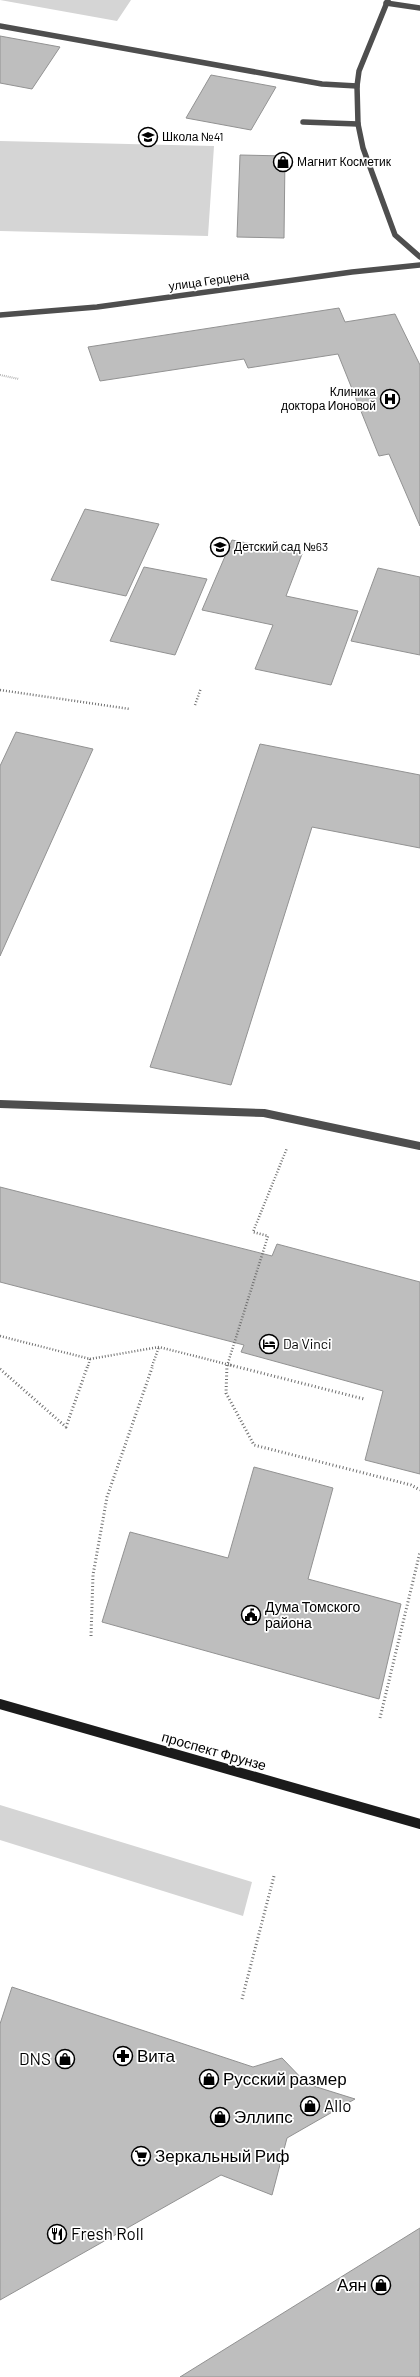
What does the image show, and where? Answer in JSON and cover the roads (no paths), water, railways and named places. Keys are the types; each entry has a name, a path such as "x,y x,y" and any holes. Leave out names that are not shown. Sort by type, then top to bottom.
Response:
{"main road":[{"name":"проспект Фрунзе","path":"0,1704 420,1824"}],"street":[{"path":"420,8 387,2 359,71 357,86 358,124 363,148 395,235 420,258"},
{"path":"0,26 322,84 357,86"},
{"path":"303,122 358,124"},
{"name":"улица Герцена","path":"0,315 97,307 345,273 420,265"},
{"path":"0,1104 264,1113 420,1146"}],"place":[{"name":"Школа №41","path":"148,137"},
{"name":"Магнит Косметик","path":"283,162"},
{"name":"Клиника доктора Ионовой","path":"390,399"},
{"name":"Детский сад №63","path":"220,547"},
{"name":"Da Vinci","path":"269,1344"},
{"name":"Дума Томского района","path":"251,1615"},
{"name":"Вита","path":"123,2056"},
{"name":"DNS","path":"65,2059"},
{"name":"Русский размер","path":"209,2079"},
{"name":"Allo","path":"310,2106"},
{"name":"Эллипс","path":"220,2117"},
{"name":"Зеркальный Риф","path":"141,2156"},
{"name":"Fresh Roll","path":"57,2234"},
{"name":"Аян","path":"381,2285"}]}
